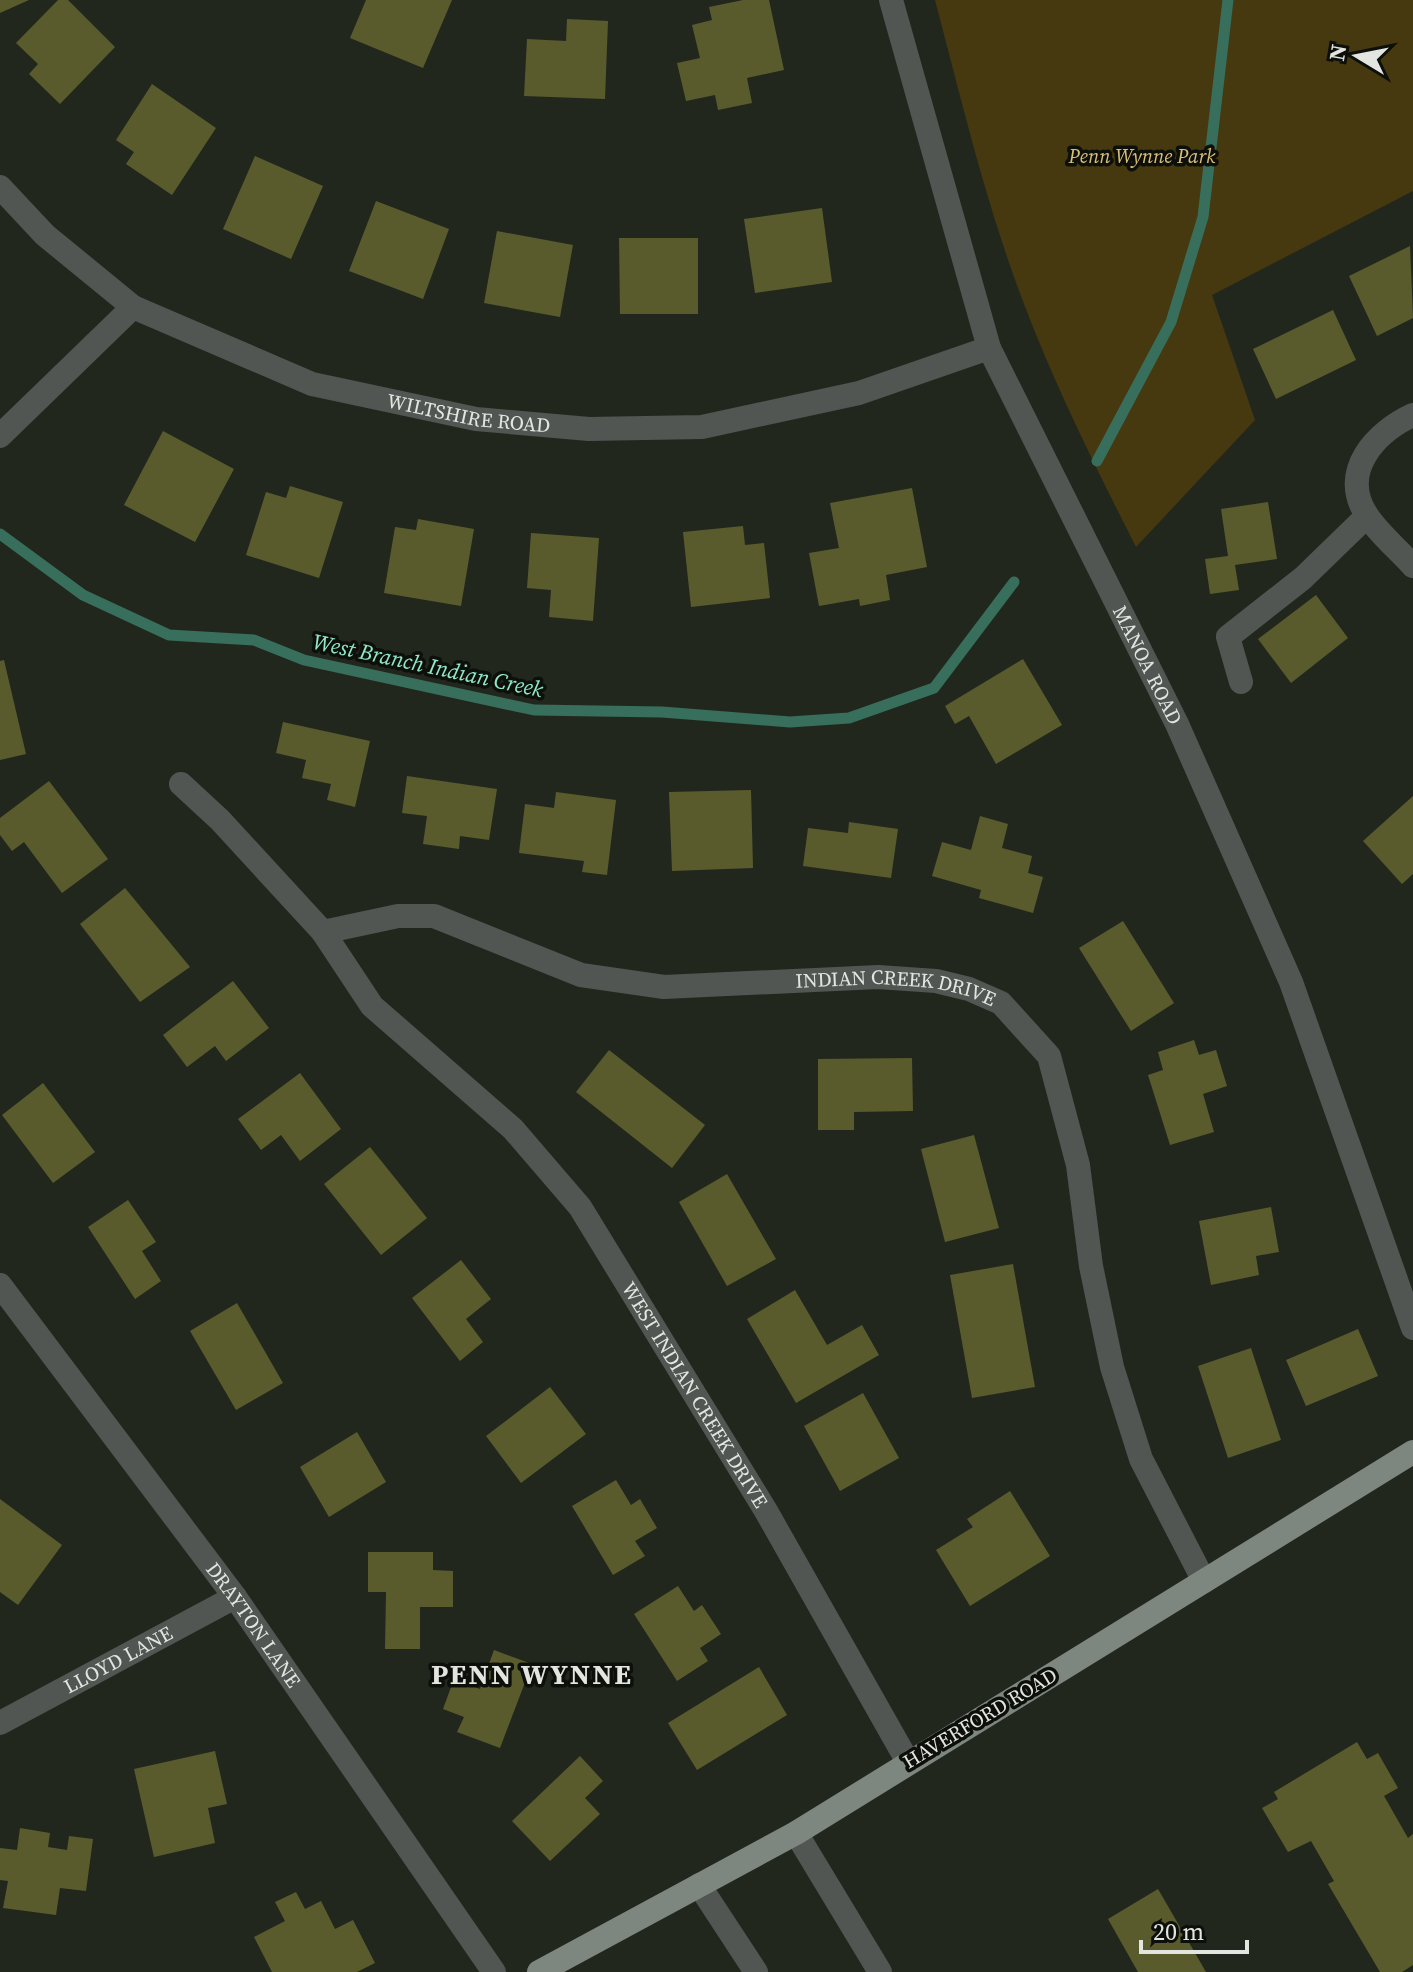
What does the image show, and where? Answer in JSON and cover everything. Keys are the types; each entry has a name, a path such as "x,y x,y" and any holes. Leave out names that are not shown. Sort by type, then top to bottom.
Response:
{"main road":[{"name":"HAVERFORD ROAD","path":"539,1972 796,1833 1413,1452"}],"street":[{"name":"MANOA ROAD","path":"891,0 989,348 1177,724 1291,982 1413,1328"},
{"name":"WILTSHIRE ROAD","path":"0,187 45,235 133,307 312,384 476,419 589,429 702,427 859,393 989,348"},
{"path":"0,436 133,307"},
{"path":"1413,415 1380,433 1360,466 1358,491 1375,524 1413,566"},
{"path":"1241,682 1228,637 1375,524"},
{"path":"181,784 220,820 323,932"},
{"name":"INDIAN CREEK DRIVE","path":"323,932 398,916 434,916 581,975 664,987 878,977 936,981 969,989 1001,1003 1049,1056 1078,1165 1091,1266 1112,1367 1141,1459 1204,1581"},
{"name":"WEST INDIAN CREEK DRIVE","path":"323,932 372,1006 513,1129 580,1207 766,1511 908,1762"},
{"name":"DRAYTON LANE","path":"0,1285 235,1597 494,1972"},
{"name":"LLOYD LANE","path":"0,1723 235,1597"},
{"path":"796,1833 880,1972"},
{"path":"699,1885 756,1972"}],"green space":[{"name":"Penn Wynne Park","path":"935,0 1413,0 1413,191 1212,295 1255,420 1136,547 1063,397 1010,267 986,191"}],"building":[{"path":"0,0 29,0 0,13"},
{"path":"58,0 68,0 115,47 60,104 29,74 38,64 16,43"},
{"path":"366,0 452,0 423,68 350,38"},
{"path":"743,0 769,0 784,70 747,78 752,103 718,110 715,95 686,101 677,63 700,58 692,25 712,20 709,7"},
{"path":"567,19 608,21 605,99 524,96 527,39 566,41"},
{"path":"152,84 216,128 172,195 126,164 134,152 116,140"},
{"path":"255,156 323,186 291,259 223,229"},
{"path":"376,201 449,229 423,299 349,271"},
{"path":"822,208 832,282 755,293 744,219"},
{"path":"497,231 573,245 560,317 484,303"},
{"path":"619,238 698,238 698,314 620,314"},
{"path":"1410,246 1413,318 1377,336 1349,276"},
{"path":"1333,310 1356,360 1276,399 1253,349"},
{"path":"163,431 234,469 195,542 124,505"},
{"path":"290,486 343,502 319,578 246,555 266,492 286,498"},
{"path":"912,488 927,567 886,575 890,600 860,606 859,599 819,606 809,553 839,548 830,503"},
{"path":"1268,502 1277,559 1235,565 1239,590 1210,594 1205,559 1228,556 1221,509"},
{"path":"418,519 474,529 461,606 384,593 395,527 416,530"},
{"path":"743,526 745,545 764,543 770,598 691,607 683,532"},
{"path":"531,533 599,538 593,621 549,617 551,590 527,588"},
{"path":"1316,595 1348,638 1291,683 1258,639"},
{"path":"1023,659 1062,725 996,764 969,716 955,724 945,706"},
{"path":"4,660 26,754 0,760 0,661"},
{"path":"283,722 370,741 355,807 327,800 331,784 302,778 306,760 276,753"},
{"path":"407,776 497,789 489,840 460,836 459,849 423,844 427,816 402,813"},
{"path":"49,781 108,859 62,893 24,842 12,851 0,835 0,818"},
{"path":"751,790 753,868 672,871 669,792"},
{"path":"556,792 616,800 607,875 582,872 584,861 519,853 525,804 554,808"},
{"path":"1413,796 1413,874 1402,884 1363,841"},
{"path":"980,816 1008,824 1002,848 1032,856 1028,873 1043,877 1033,913 979,898 981,890 932,876 942,842 971,850"},
{"path":"849,822 898,829 891,878 803,866 808,828 848,833"},
{"path":"125,888 190,967 140,1002 80,924"},
{"path":"1123,921 1174,1003 1131,1031 1079,948"},
{"path":"233,981 269,1028 226,1061 215,1046 187,1067 163,1035"},
{"path":"1194,1040 1199,1055 1216,1050 1227,1086 1203,1094 1214,1132 1170,1145 1148,1075 1163,1070 1158,1052"},
{"path":"609,1050 705,1125 672,1168 576,1092"},
{"path":"912,1058 913,1111 854,1112 854,1130 818,1130 818,1059"},
{"path":"300,1073 341,1129 300,1161 281,1135 261,1150 238,1119"},
{"path":"43,1083 95,1152 53,1183 2,1115"},
{"path":"974,1135 999,1228 945,1242 921,1149"},
{"path":"370,1147 427,1218 381,1255 324,1184"},
{"path":"727,1174 776,1259 727,1286 679,1202"},
{"path":"128,1200 156,1242 142,1251 161,1281 135,1299 88,1227"},
{"path":"1271,1207 1279,1252 1256,1256 1259,1275 1211,1285 1199,1221"},
{"path":"461,1260 491,1299 466,1319 483,1342 460,1361 412,1298"},
{"path":"1013,1264 1035,1387 972,1398 950,1275"},
{"path":"795,1290 827,1345 862,1325 879,1355 796,1403 747,1319"},
{"path":"237,1303 283,1383 236,1410 190,1331"},
{"path":"1358,1329 1378,1376 1306,1406 1286,1360"},
{"path":"1251,1348 1281,1440 1228,1458 1198,1366"},
{"path":"550,1387 586,1434 521,1483 486,1436"},
{"path":"863,1393 899,1458 840,1491 804,1426"},
{"path":"357,1432 386,1482 329,1517 300,1467"},
{"path":"616,1480 631,1505 640,1499 657,1528 635,1541 645,1556 613,1575 572,1506"},
{"path":"1010,1491 1050,1556 970,1606 936,1550 973,1527 967,1519"},
{"path":"0,1499 62,1545 18,1605 0,1592"},
{"path":"368,1552 433,1552 433,1570 453,1571 453,1607 420,1607 420,1649 385,1649 386,1592 368,1592"},
{"path":"678,1586 694,1611 702,1605 721,1634 700,1648 708,1661 677,1681 634,1614"},
{"path":"494,1650 532,1664 500,1748 457,1732 464,1717 443,1709 454,1679 480,1689"},
{"path":"759,1667 787,1715 697,1770 668,1723"},
{"path":"1357,1742 1367,1759 1378,1753 1398,1788 1384,1796 1408,1838 1413,1834 1413,1965 1402,1972 1380,1972 1328,1884 1334,1881 1311,1841 1288,1852 1262,1808 1278,1799 1274,1792"},
{"path":"215,1751 227,1804 208,1808 215,1843 154,1857 134,1769"},
{"path":"580,1756 603,1781 585,1798 600,1814 550,1861 512,1821"},
{"path":"20,1828 50,1833 48,1847 67,1850 69,1836 93,1839 86,1891 60,1888 56,1915 3,1908 8,1881 0,1880 0,1848 17,1850"},
{"path":"1158,1889 1206,1972 1138,1972 1108,1919"},
{"path":"296,1892 305,1909 321,1901 335,1929 353,1920 375,1963 357,1972 272,1972 254,1937 285,1921 275,1902"}],"waterway":[{"name":"West Branch Indian Creek","path":"1097,461 1171,322 1203,217 1228,0"},
{"name":"West Branch Indian Creek","path":"0,534 83,595 169,635 254,640 304,660 534,710 662,712 790,722 849,718 934,688 1014,582"}],"district":[{"name":"PENN WYNNE","path":"532,1674"}]}
